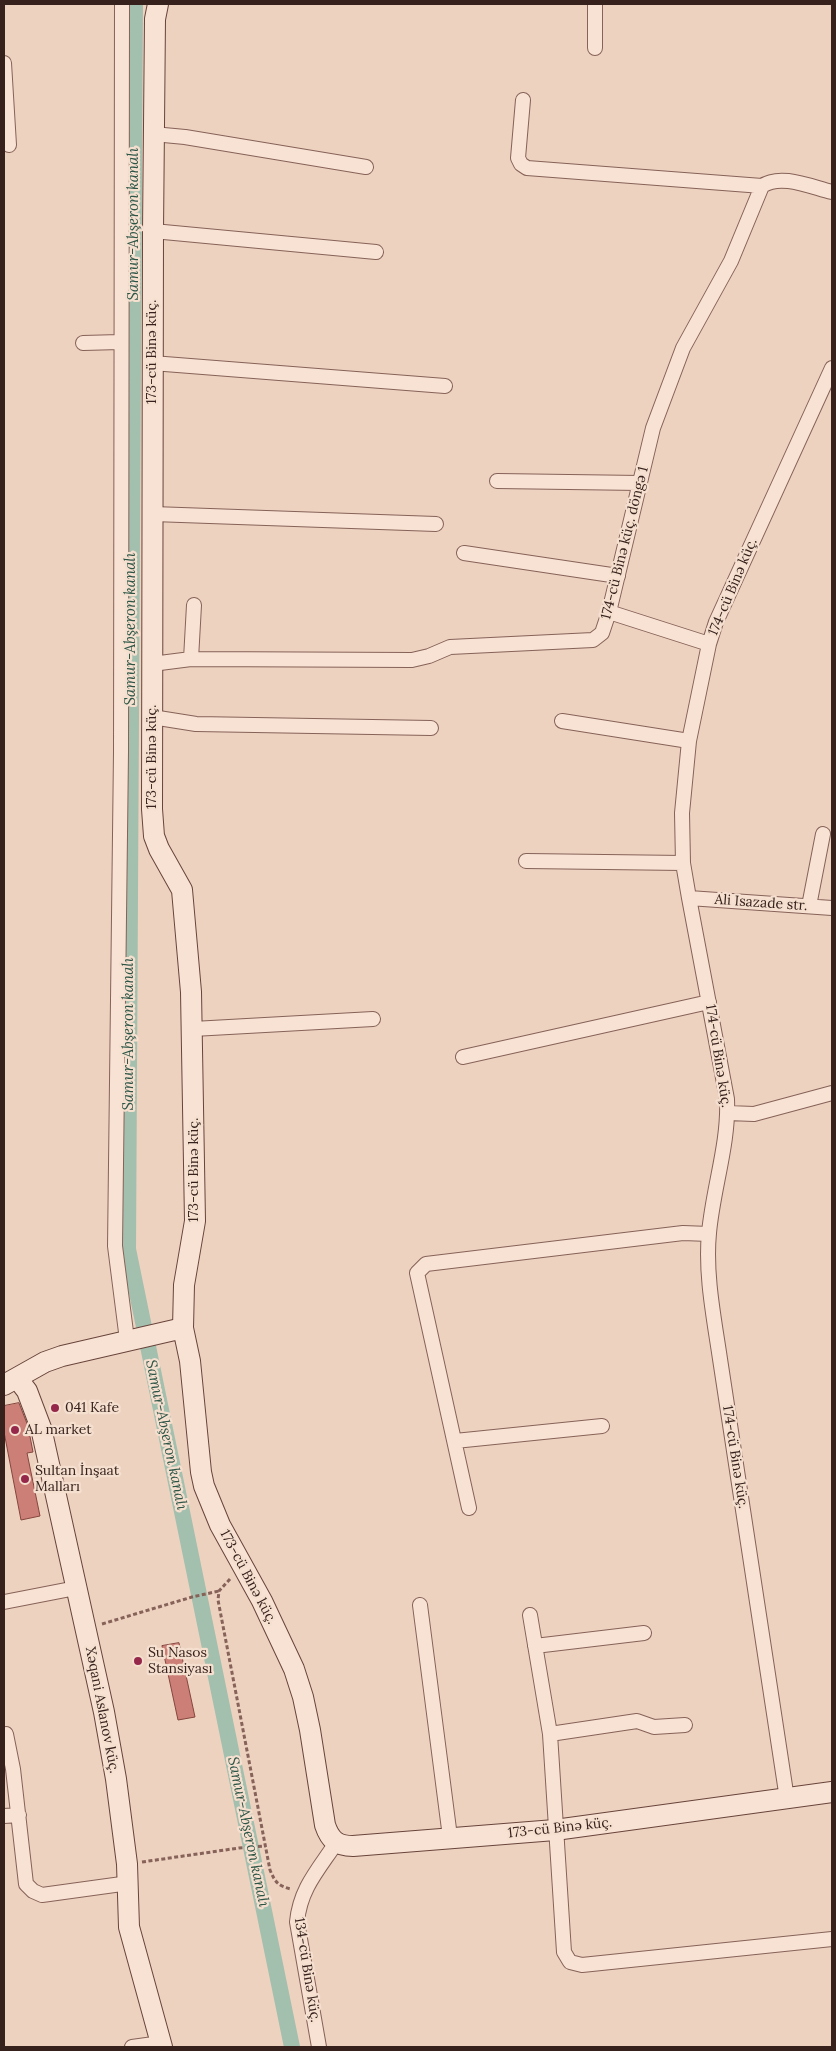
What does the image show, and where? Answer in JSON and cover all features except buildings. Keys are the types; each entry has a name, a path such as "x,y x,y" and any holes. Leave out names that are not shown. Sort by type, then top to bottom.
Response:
{"street":[{"path":"122,4 120,342 121,752 115,1246 127,1340"},
{"name":"173-cü Binə küç.","path":"158,4 155,19 153,134 152,809 154,836 159,849 182,890 193,1028 195,1221 184,1285 183,1328 190,1361 198,1449 204,1486 220,1525 242,1568 262,1601 294,1669 303,1697 310,1730 322,1814 329,1836 336,1843 344,1846 353,1846 555,1830 832,1792"},
{"path":"595,4 595,48"},
{"path":"4,63 9,145"},
{"path":"523,100 518,158 521,164 527,168 762,186 770,181 779,179 832,192"},
{"path":"153,134 185,137 366,167"},
{"name":"174-cü Binə küç. döngə 1","path":"152,664 191,659 412,660 429,656 450,647 593,640 602,633 618,576 652,428 686,341 731,261 762,186"},
{"path":"153,231 376,252"},
{"path":"82,343 120,342"},
{"path":"152,362 382,379 445,386"},
{"name":"174-cü Binə küç.","path":"787,1799 710,1286 709,1234 728,1113 710,1002 683,863 682,813 689,741 709,644 729,592 832,368"},
{"path":"497,480 640,482"},
{"path":"153,514 436,524"},
{"path":"464,553 618,576"},
{"path":"191,659 194,605"},
{"path":"609,612 709,644"},
{"path":"152,717 196,724 431,728"},
{"path":"562,721 689,741"},
{"path":"809,906 823,834"},
{"path":"526,862 683,863"},
{"name":"Ali Isazade str.","path":"689,898 832,908"},
{"path":"463,1057 710,1002"},
{"path":"193,1028 373,1019"},
{"path":"728,1113 754,1114 832,1093"},
{"path":"470,1508 417,1273 426,1264 683,1233 709,1234"},
{"name":"Xəqani Aslanov küç.","path":"162,2045 130,1926 128,1874 116,1779 86,1629 41,1428 30,1398 10,1382 45,1362 62,1356 183,1328"},
{"path":"455,1441 602,1426"},
{"path":"4,1602 76,1588"},
{"path":"420,1605 450,1837"},
{"path":"530,1615 550,1734 564,1952 570,1962 582,1964 832,1939"},
{"path":"535,1646 644,1633"},
{"path":"550,1734 637,1721 654,1727 685,1724"},
{"path":"6,1734 19,1815 26,1884 33,1891 42,1895 128,1874"},
{"path":"4,1816 19,1815"},
{"name":"134-cü Binə küç.","path":"319,2047 297,1922 298,1906 303,1892 336,1843"},
{"path":"132,2047 162,2045"}],"path":[{"path":"86,1629 192,1597 219,1592 242,1568"},
{"path":"219,1592 218,1600 270,1870 280,1887 303,1892"},
{"path":"128,1874 239,1848 266,1846"}],"waterway":[{"name":"Samur-Abşeron kanalı","path":"135,4 128,1249 292,2047"}],"place":[{"name":"041 Kafe","path":"55,1408"},
{"name":"AL market","path":"15,1430"},
{"name":"Sultan İnşaat Malları","path":"25,1479"},
{"name":"Su Nasos Stansiyası","path":"138,1661"}]}
